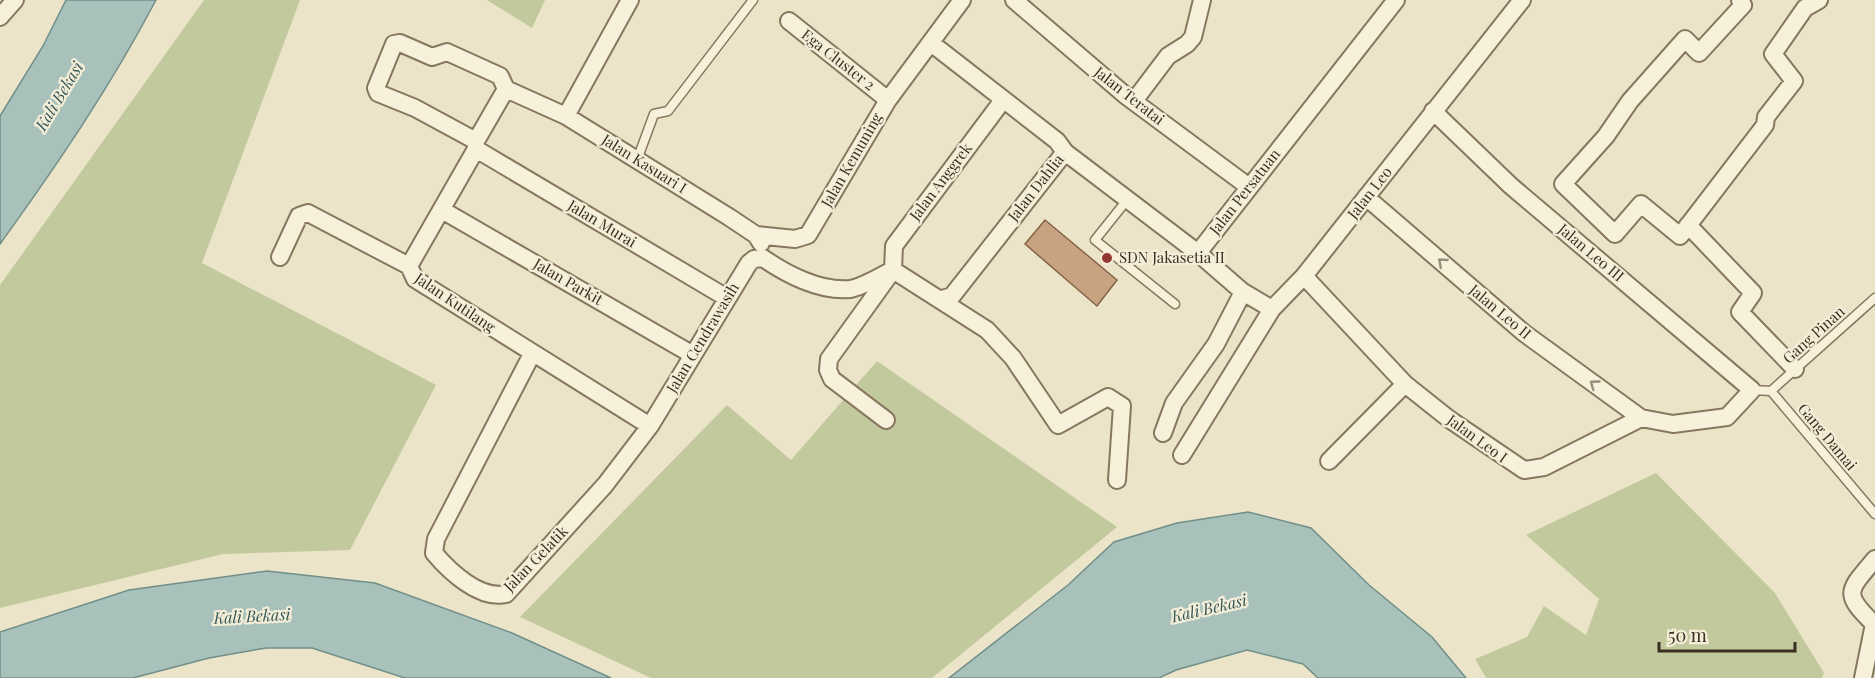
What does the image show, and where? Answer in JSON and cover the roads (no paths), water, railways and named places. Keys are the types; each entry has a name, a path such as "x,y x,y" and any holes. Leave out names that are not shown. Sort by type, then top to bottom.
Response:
{"street":[{"path":"0,17 15,0"},
{"path":"566,116 630,0"},
{"name":"Jalan Kemuning","path":"756,235 787,239 808,235 888,100 962,0"},
{"name":"Jalan Teratai","path":"1014,0 1134,101 1249,187"},
{"path":"1134,101 1168,56 1193,37 1202,0"},
{"name":"Jalan Persatuan","path":"1198,253 1396,0"},
{"name":"Jalan Leo","path":"1182,456 1272,309 1304,276 1522,0"},
{"path":"1740,0 1743,5 1699,53 1685,39 1630,101 1606,136 1563,184 1615,234 1641,204 1680,236 1765,125 1766,117 1794,81 1773,54 1805,9 1819,0"},
{"name":"Ega Cluster 2","path":"789,21 888,100"},
{"name":"Jalan Murai","path":"506,89 500,76 456,54 447,52 432,57 400,43 394,44 376,88 378,93 415,108 727,298"},
{"name":"Jalan Dahlia","path":"931,43 1057,141 1065,152 952,296 942,299"},
{"path":"409,266 442,210 506,89"},
{"name":"Jalan Kasuari I","path":"506,89 566,116 756,235"},
{"name":"Jalan Anggrek","path":"893,270 894,246 1003,100"},
{"name":"Jalan Leo III","path":"1433,111 1511,186 1752,390"},
{"path":"1065,152 1198,253 1243,292 1272,309"},
{"name":"Jalan Leo II","path":"1366,197 1524,333 1641,418"},
{"name":"Jalan Parkit","path":"442,210 693,355"},
{"name":"Jalan Kutilang","path":"280,257 298,216 308,213 409,266 411,274 416,279 532,354 650,426"},
{"path":"1688,225 1753,293 1740,312 1796,369"},
{"path":"756,235 761,244 763,258 792,275 819,286 851,289 893,270"},
{"name":"Jalan Cendrawasih","path":"650,426 749,262 763,258"},
{"path":"893,270 942,299 987,330 1013,358 1058,425 1107,397 1122,406 1117,480"},
{"path":"886,420 832,379 828,370 829,360 893,270"},
{"name":"Jalan Leo I","path":"1304,276 1405,384 1516,467 1524,470 1544,467 1641,418"},
{"path":"1163,433 1174,404 1216,344 1243,292"},
{"name":"Jalan Gelatik","path":"532,354 436,539 434,553 444,565 481,592 497,596 506,594 605,485 650,426"},
{"path":"1329,461 1405,384"},
{"path":"1641,418 1673,424 1728,417 1752,390"},
{"path":"1863,678 1875,624 1854,604 1851,592 1855,582 1875,559"}],"lane":[{"path":"637,160 654,114 668,111 753,0"},
{"path":"1127,200 1095,240 1176,304"},
{"name":"Gang Pinan","path":"1771,392 1875,298"},
{"path":"1752,390 1771,392"},
{"name":"Gang Damai","path":"1771,392 1875,514"}],"water":[{"name":"Kali Bekasi","path":"66,0 156,0 121,63 82,125 0,244 0,116 43,46"},
{"name":"Kali Bekasi","path":"1248,512 1311,528 1369,585 1432,637 1466,678 1318,678 1303,664 1247,650 1176,670 1159,678 949,678 1068,585 1114,542 1177,523"},
{"name":"Kali Bekasi","path":"267,571 375,583 512,633 611,678 405,678 312,648 266,648 209,658 133,678 0,678 0,632 129,590"}],"place":[{"name":"SDN Jakasetia II","path":"1107,258"}]}
